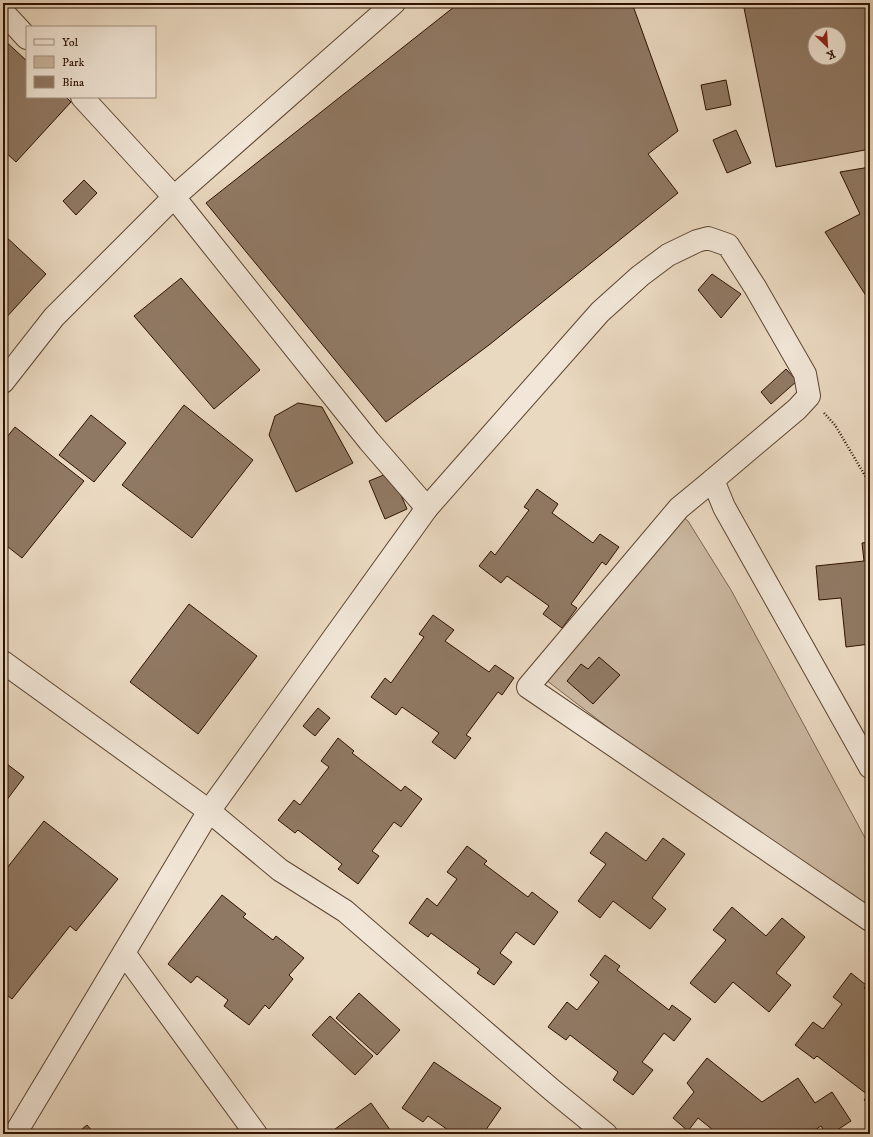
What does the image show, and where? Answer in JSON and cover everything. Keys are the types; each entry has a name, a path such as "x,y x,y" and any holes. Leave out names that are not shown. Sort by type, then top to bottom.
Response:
{"street":[{"path":"3,382 54,317 174,197 394,3"},
{"path":"3,12 26,37"},
{"path":"83,98 174,197 369,441 426,508"},
{"path":"15,1134 209,811 426,508 600,312 640,276 668,255 708,238 728,245 755,287 805,374 809,396 797,409 679,508 528,687 870,920"},
{"path":"713,480 724,507 870,767"},
{"path":"3,662 209,811 280,870 345,911 552,1090 606,1134"},
{"path":"124,953 256,1134"}],"path":[{"path":"809,396 835,425 870,484"}],"green space":[{"path":"683,517 688,521 731,590 870,847 870,928 546,680"}],"building":[{"path":"459,3 632,3 678,131 648,154 678,193 489,345 386,422 206,203"},
{"path":"743,3 870,3 870,149 776,167"},
{"path":"3,39 26,60 26,98 67,98 71,102 16,162 3,150"},
{"path":"726,80 731,105 706,110 701,85"},
{"path":"736,130 751,163 727,173 713,140"},
{"path":"870,167 870,302 825,232 860,214 840,172"},
{"path":"84,180 97,193 76,215 63,201"},
{"path":"3,234 46,274 3,321"},
{"path":"712,274 741,294 721,318 698,290"},
{"path":"181,278 260,370 214,409 134,316"},
{"path":"786,369 797,381 771,404 761,392"},
{"path":"298,403 322,407 353,463 296,492 269,435 275,416"},
{"path":"184,405 253,460 192,538 122,485"},
{"path":"91,415 126,443 94,482 59,455"},
{"path":"15,427 84,481 22,558 3,543 3,442"},
{"path":"391,472 407,509 385,519 369,481"},
{"path":"537,489 558,504 552,513 593,543 600,534 619,547 606,565 602,562 571,604 577,608 562,628 543,614 549,606 507,576 501,583 479,566 491,551 495,555 529,510 524,507"},
{"path":"870,542 870,619 868,620 870,644 846,647 841,598 819,600 816,566 864,561 862,543"},
{"path":"189,604 257,656 198,734 130,682"},
{"path":"433,615 454,630 445,641 489,672 495,665 514,678 502,695 498,692 466,735 471,738 455,759 432,742 439,733 402,707 396,715 371,697 385,678 391,683 424,637 419,634"},
{"path":"599,657 620,675 593,704 567,681 581,664 588,669"},
{"path":"318,708 330,718 315,736 303,726"},
{"path":"338,738 354,751 352,753 401,791 405,786 422,799 401,827 394,822 372,851 379,856 358,884 338,869 342,864 298,830 295,833 278,820 294,800 300,805 329,767 321,761"},
{"path":"3,761 24,777 3,805"},
{"path":"44,821 118,879 76,931 70,926 12,999 3,992 3,873"},
{"path":"606,832 646,861 663,838 685,854 652,898 666,909 650,929 613,901 600,918 578,901 606,864 590,853"},
{"path":"467,846 487,861 484,864 528,897 532,892 558,912 534,945 516,932 500,953 512,962 494,985 477,973 480,969 431,933 428,937 409,923 427,898 437,906 457,879 447,872"},
{"path":"222,895 246,914 243,917 273,940 276,936 304,958 289,975 293,979 269,1009 265,1005 249,1025 224,1006 228,1000 197,976 191,983 168,964"},
{"path":"732,907 766,936 782,918 805,937 776,973 791,985 769,1012 733,982 715,1003 690,983 726,940 713,930"},
{"path":"605,955 620,966 617,970 669,1010 672,1005 691,1019 674,1041 664,1033 642,1062 653,1070 633,1095 613,1080 618,1072 570,1035 566,1040 548,1027 567,1002 577,1010 599,982 590,975"},
{"path":"851,973 866,985 864,988 870,993 870,1104 864,1100 868,1095 817,1056 814,1059 795,1045 813,1022 823,1029 842,1004 833,997"},
{"path":"359,993 400,1030 377,1055 336,1018"},
{"path":"330,1016 373,1056 355,1075 312,1035"},
{"path":"707,1058 762,1102 798,1078 815,1103 832,1092 851,1121 831,1134 826,1134 821,1126 809,1134 718,1134 698,1118 688,1131 673,1118 694,1092 687,1083"},
{"path":"434,1062 501,1108 483,1134 449,1134 451,1132 428,1116 423,1122 402,1108"},
{"path":"371,1103 393,1134 332,1134 331,1132"},
{"path":"87,1125 95,1134 76,1134"}]}
